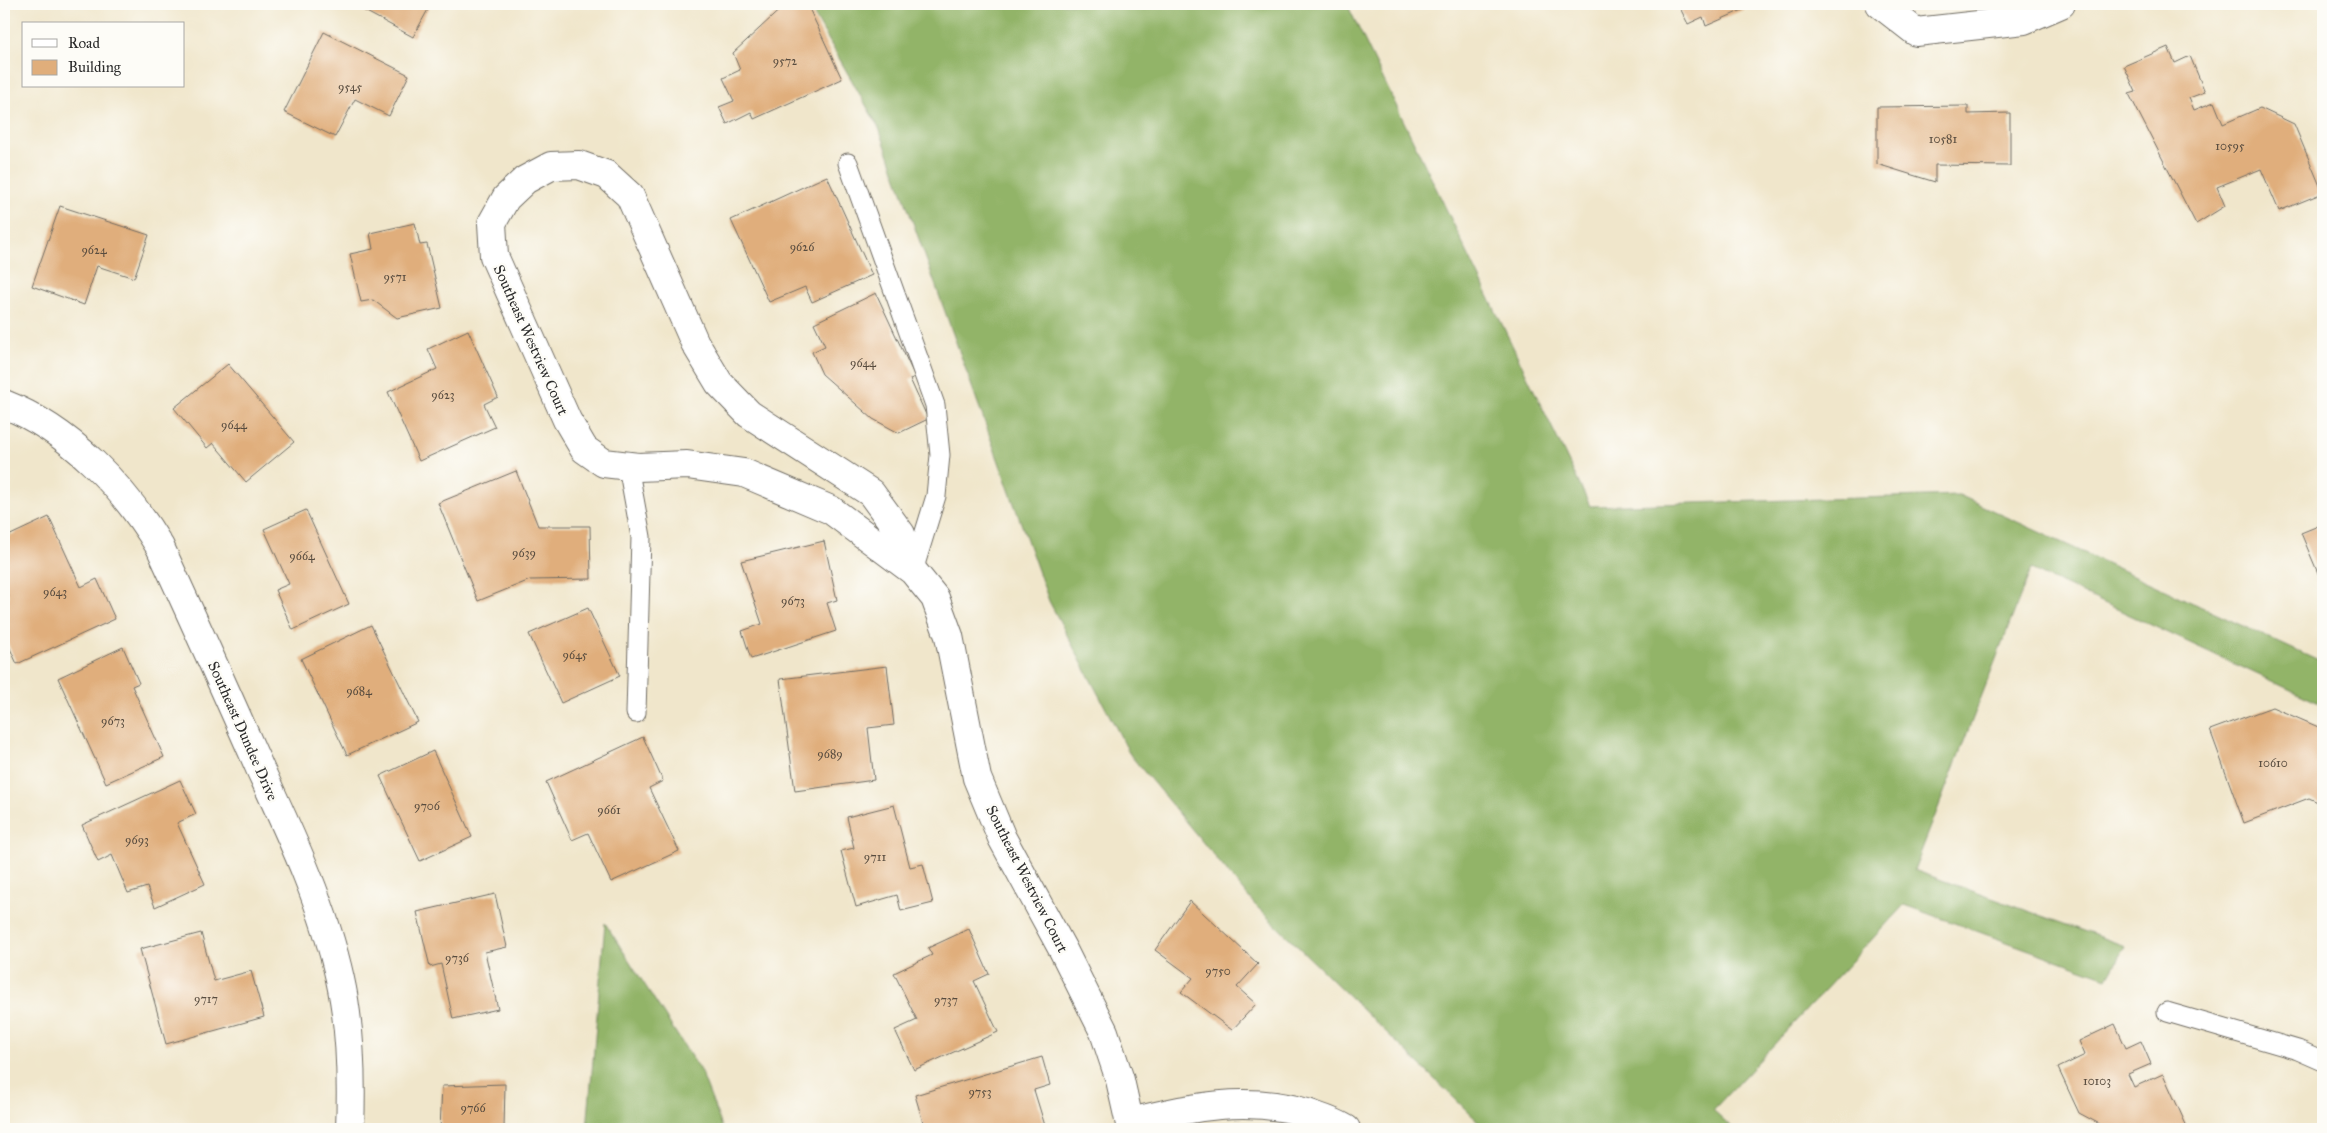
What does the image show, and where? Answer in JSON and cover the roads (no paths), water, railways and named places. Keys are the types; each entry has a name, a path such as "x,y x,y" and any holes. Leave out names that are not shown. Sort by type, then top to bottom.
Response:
{"street":[{"path":"1880,4 1916,32 2024,20 2061,4"},
{"name":"Southeast Westview Court","path":"913,571 901,534 871,493 750,414 719,383 695,343 630,196 607,175 579,165 551,166 525,180 506,198 492,223 494,256 567,420 584,448 604,463 638,467 687,465 744,473 831,510 913,571 934,598 949,636 977,778 1002,838 1063,950 1104,1032 1120,1080 1131,1125"},
{"name":"Southeast Dundee Drive","path":"4,404 17,409 47,427 82,453 115,484 142,516 160,547 291,836 323,918 340,979 349,1035 352,1093 350,1129"},
{"path":"1131,1125 1181,1109 1250,1102 1287,1107 1334,1122 1346,1129"}],"lane":[{"path":"848,163 935,405 940,455 936,496 913,571"},
{"path":"628,466 641,536 636,713"},
{"path":"2167,1012 2298,1050 2323,1061"}]}
